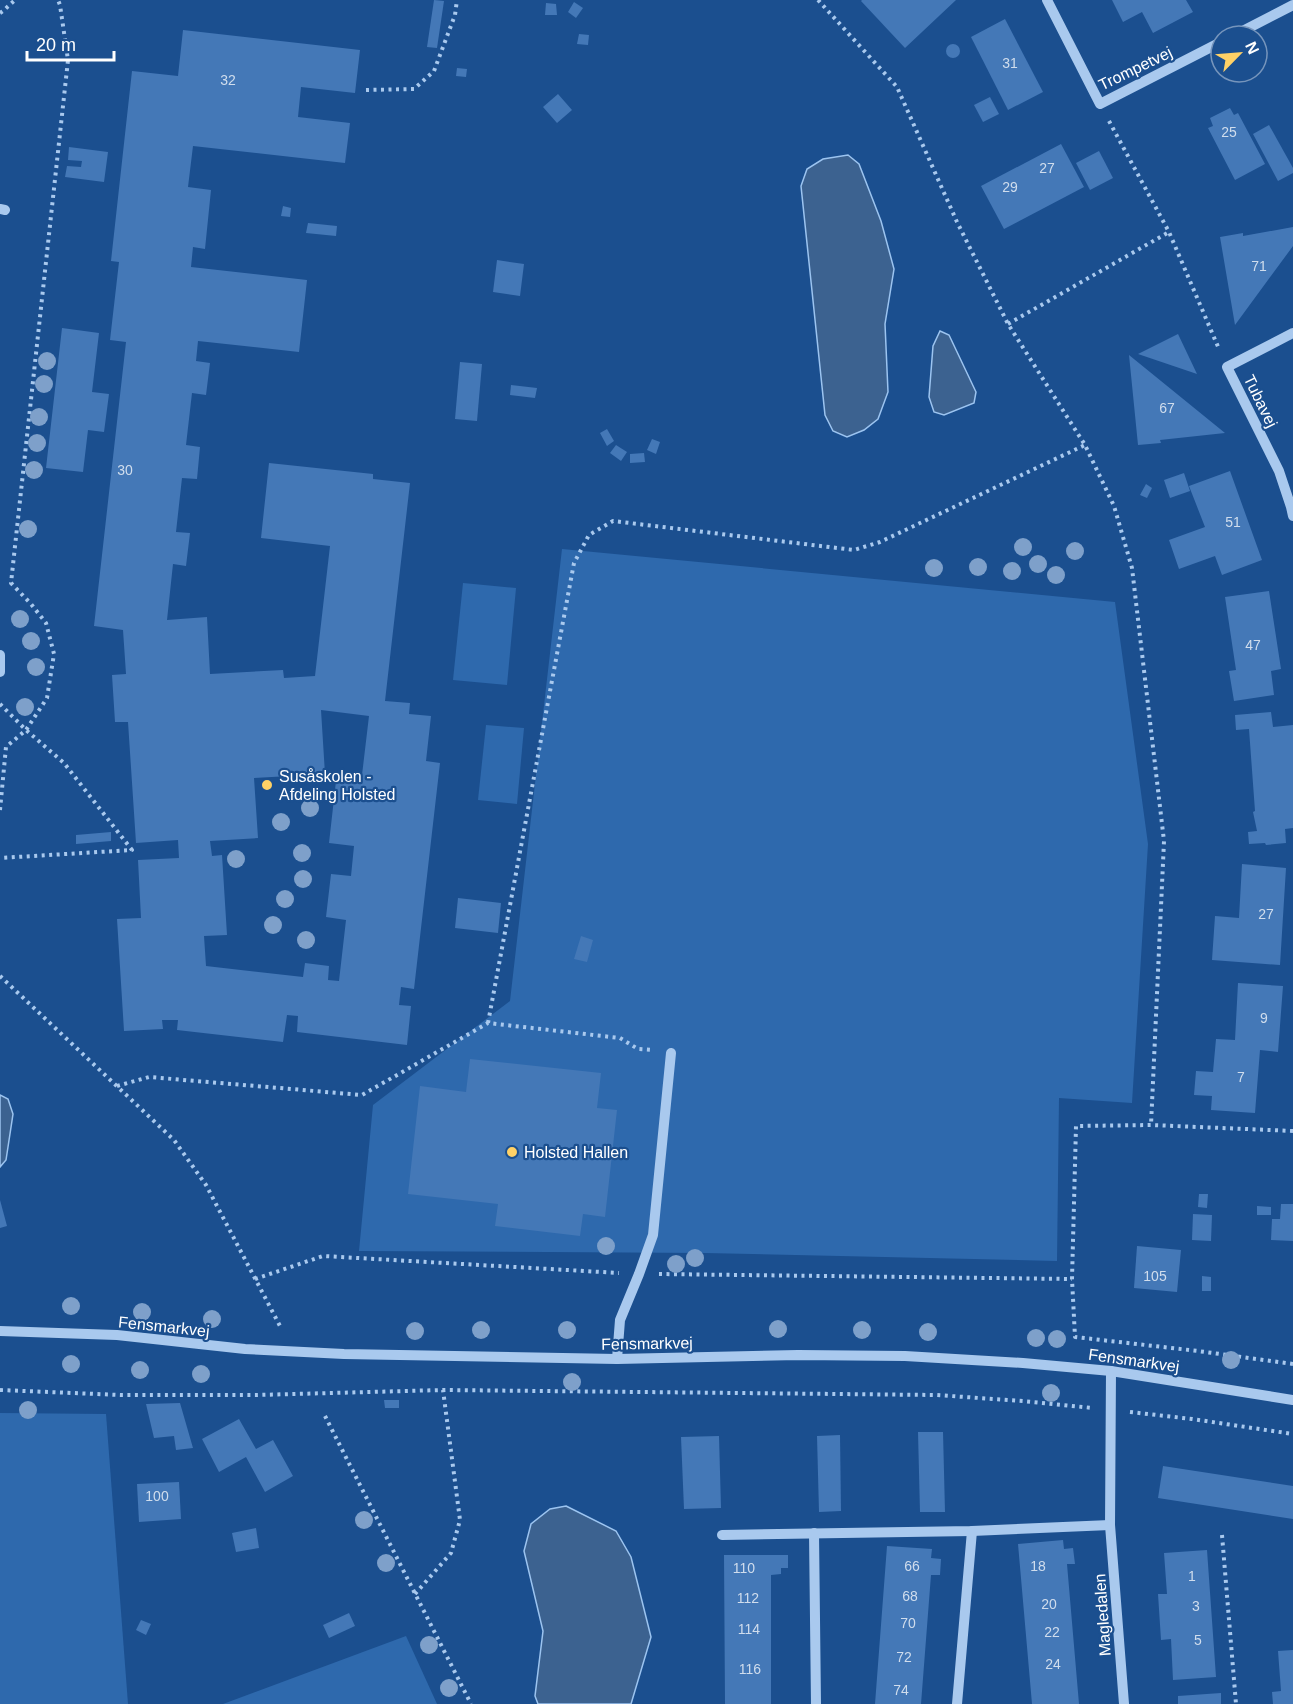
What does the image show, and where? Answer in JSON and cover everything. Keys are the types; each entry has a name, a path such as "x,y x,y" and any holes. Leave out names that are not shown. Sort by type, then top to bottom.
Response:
{"street":[{"name":"Trompetvej","path":"1047,0 1100,104 1209,48"},
{"path":"1256,24 1293,5"},
{"name":"Tubavej","path":"1293,333 1227,367 1279,471 1293,516"},
{"path":"0,655 0,672"},
{"path":"617,1359 620,1320 653,1235 671,1053"},
{"name":"Fensmarkvej","path":"0,1331 117,1335 244,1349 333,1354 617,1359 798,1355 905,1356 1111,1371 1293,1400"},
{"name":"Magledalen","path":"1111,1371 1110,1525 1124,1704"},
{"path":"722,1534 972,1531 1110,1525"},
{"path":"957,1704 972,1531"},
{"path":"814,1533 816,1704"}],"path":[{"path":"0,13 15,0"},
{"path":"0,810 6,747 26,730 47,698 54,654 46,623 31,603 11,584 68,60 60,5 57,0"},
{"path":"366,90 414,89 434,71 455,15 457,0"},
{"path":"818,0 897,87 957,222 1008,324 1085,445 1114,506 1132,568 1164,841 1151,1125"},
{"path":"1100,104 1169,232 1227,367"},
{"path":"1008,324 1169,232"},
{"path":"488,1023 574,563 589,535 613,521 854,550 880,542 1085,445"},
{"path":"0,704 64,764 132,850 0,858"},
{"path":"0,976 174,1140 206,1185 280,1326"},
{"path":"117,1086 149,1077 362,1095 488,1023 620,1038 638,1049 671,1053"},
{"path":"1293,1131 1151,1125 1076,1126 1072,1279 1075,1337 1293,1364"},
{"path":"0,1390 122,1395 246,1395 443,1390 936,1395 1111,1410 1293,1434"},
{"path":"415,1593 451,1553 460,1520 443,1390"},
{"path":"326,1416 471,1704"},
{"path":"1222,1535 1236,1704"}],"shaded area":[{"path":"848,155 859,164 881,221 894,269 885,324 888,392 878,419 864,430 847,437 833,431 825,415 801,186 807,169 823,159"},
{"path":"940,331 949,335 976,392 974,403 944,415 934,412 929,397 933,346"},
{"path":"562,549 1115,602 1148,844 1132,1103 1059,1098 1057,1261 705,1253 359,1251 373,1105 510,1001"},
{"path":"463,583 516,588 507,685 453,680"},
{"path":"486,725 524,728 517,804 478,800"},
{"path":"0,1095 8,1099 13,1114 6,1160 0,1167"},
{"path":"0,1413 106,1414 128,1704 0,1704"},
{"path":"566,1506 616,1531 631,1557 651,1637 631,1704 538,1704 535,1696 543,1631 524,1551 531,1524 550,1509"},
{"path":"406,1636 437,1704 223,1704"}],"building":[{"path":"434,0 444,1 437,48 427,47"},
{"path":"862,0 956,0 905,48"},
{"path":"1112,0 1186,0 1193,12 1153,33 1142,12 1123,22"},
{"path":"574,2 583,8 576,18 568,12"},
{"path":"546,3 556,4 557,15 545,15"},
{"path":"1005,19 1043,92 1008,110 971,37"},
{"path":"183,30 360,50 355,93 301,87 298,117 350,123 345,163 193,146 188,187 211,190 205,249 193,247 191,267 307,280 299,352 198,341 196,361 210,363 206,395 192,393 186,445 200,447 197,479 182,478 176,532 190,533 186,566 173,564 167,620 207,617 210,674 283,670 284,678 315,676 330,546 261,538 269,463 373,474 373,479 410,483 385,701 410,703 409,714 431,716 426,761 440,763 414,989 401,987 399,1005 411,1006 407,1045 297,1032 298,1016 287,1015 283,1042 177,1030 178,1020 162,1020 163,1029 124,1031 117,919 141,918 138,860 179,858 178,840 136,843 128,722 115,722 112,675 126,674 123,630 94,626 126,342 110,340 119,262 111,261 132,71 178,76","holes":["321,710 369,716 362,775 337,772 329,843 354,846 351,876 331,874 326,917 346,920 339,981 328,980 329,966 305,963 303,977 206,966 204,936 227,935 222,855 212,856 210,841 258,838 254,778 325,774"]},
{"path":"579,34 589,35 588,45 577,44"},
{"path":"950,44 956,44 960,51 956,58 950,58 946,54 946,48"},
{"path":"457,68 467,69 466,77 456,76"},
{"path":"558,94 572,110 557,123 543,107"},
{"path":"990,97 999,114 983,122 974,105"},
{"path":"1230,108 1234,115 1238,113 1265,164 1235,180 1208,128 1213,126 1210,118"},
{"path":"1269,125 1293,168 1293,173 1278,181 1253,134"},
{"path":"1061,144 1084,187 1004,229 981,186"},
{"path":"69,147 108,152 104,182 65,177 67,166 81,167 82,161 68,160"},
{"path":"1099,151 1113,178 1090,190 1076,163"},
{"path":"283,206 291,208 290,217 281,216"},
{"path":"308,223 337,226 336,236 306,233"},
{"path":"1293,227 1293,246 1235,325 1220,237 1243,233 1243,236"},
{"path":"497,260 524,264 520,296 493,292"},
{"path":"62,328 99,333 92,392 109,394 104,432 88,430 83,472 46,468"},
{"path":"1178,334 1197,374 1138,354"},
{"path":"1129,355 1225,433 1160,440 1161,443 1138,445"},
{"path":"460,362 482,364 477,421 455,419"},
{"path":"511,385 537,388 535,398 510,395"},
{"path":"607,429 614,441 607,446 600,433"},
{"path":"652,439 660,442 656,454 647,450"},
{"path":"616,445 627,452 621,461 610,453"},
{"path":"644,453 645,462 630,463 630,454"},
{"path":"1230,471 1262,560 1222,575 1215,556 1179,569 1169,540 1205,527 1189,486"},
{"path":"1184,473 1190,491 1170,498 1164,480"},
{"path":"1146,484 1152,488 1147,498 1140,495"},
{"path":"1269,591 1281,669 1271,671 1274,695 1234,701 1229,671 1236,670 1225,597"},
{"path":"1271,712 1273,727 1293,725 1293,828 1285,829 1286,843 1249,844 1248,832 1257,831 1253,812 1255,811 1249,729 1236,730 1235,715"},
{"path":"111,832 111,841 76,844 76,835"},
{"path":"1242,864 1286,868 1280,965 1212,960 1215,916 1239,918"},
{"path":"458,898 501,903 498,933 455,928"},
{"path":"581,936 593,940 587,962 574,959"},
{"path":"1238,983 1283,986 1278,1052 1260,1050 1255,1113 1211,1110 1212,1096 1194,1095 1196,1071 1213,1072 1216,1039 1235,1040"},
{"name":"Holsted Hallen","path":"470,1059 601,1073 597,1108 617,1110 605,1217 583,1214 580,1236 495,1226 498,1204 408,1194 420,1086 466,1092"},
{"path":"1199,1194 1208,1194 1207,1208 1198,1207"},
{"path":"0,1200 7,1226 0,1228"},
{"path":"1281,1204 1293,1204 1293,1241 1271,1240 1272,1219 1280,1219"},
{"path":"1257,1206 1271,1207 1271,1215 1257,1215"},
{"path":"1193,1214 1212,1215 1211,1241 1192,1240"},
{"path":"1137,1246 1181,1250 1177,1292 1134,1288"},
{"path":"1202,1276 1211,1277 1211,1291 1202,1291"},
{"path":"384,1400 399,1400 399,1408 385,1408"},
{"path":"180,1403 193,1448 176,1450 174,1436 154,1438 146,1404"},
{"path":"239,1419 256,1449 273,1440 293,1476 265,1492 246,1457 219,1472 202,1439"},
{"path":"918,1432 943,1432 945,1512 920,1512"},
{"path":"840,1435 841,1511 819,1512 817,1436"},
{"path":"719,1436 721,1508 684,1509 681,1437"},
{"path":"1163,1466 1293,1486 1293,1519 1158,1498"},
{"path":"179,1482 181,1519 139,1522 137,1484"},
{"path":"256,1528 259,1548 236,1552 232,1533"},
{"path":"1063,1540 1064,1549 1073,1548 1075,1564 1067,1564 1079,1704 1032,1704 1018,1544"},
{"path":"887,1546 932,1549 931,1558 941,1559 940,1575 931,1575 921,1704 875,1704"},
{"path":"1207,1550 1216,1677 1173,1680 1171,1639 1161,1640 1158,1594 1167,1594 1164,1553"},
{"path":"724,1555 788,1555 788,1568 781,1568 781,1574 771,1575 771,1704 725,1704"},
{"path":"349,1613 355,1626 329,1638 323,1625"},
{"path":"141,1620 151,1624 146,1635 136,1630"},
{"path":"1293,1650 1293,1704 1273,1704 1272,1692 1281,1691 1278,1651"},
{"path":"1221,1693 1221,1704 1178,1704 1178,1696"}],"place":[{"name":"Susåskolen - Afdeling Holsted","path":"267,785"},
{"name":"Holsted Hallen","path":"512,1152"}]}
